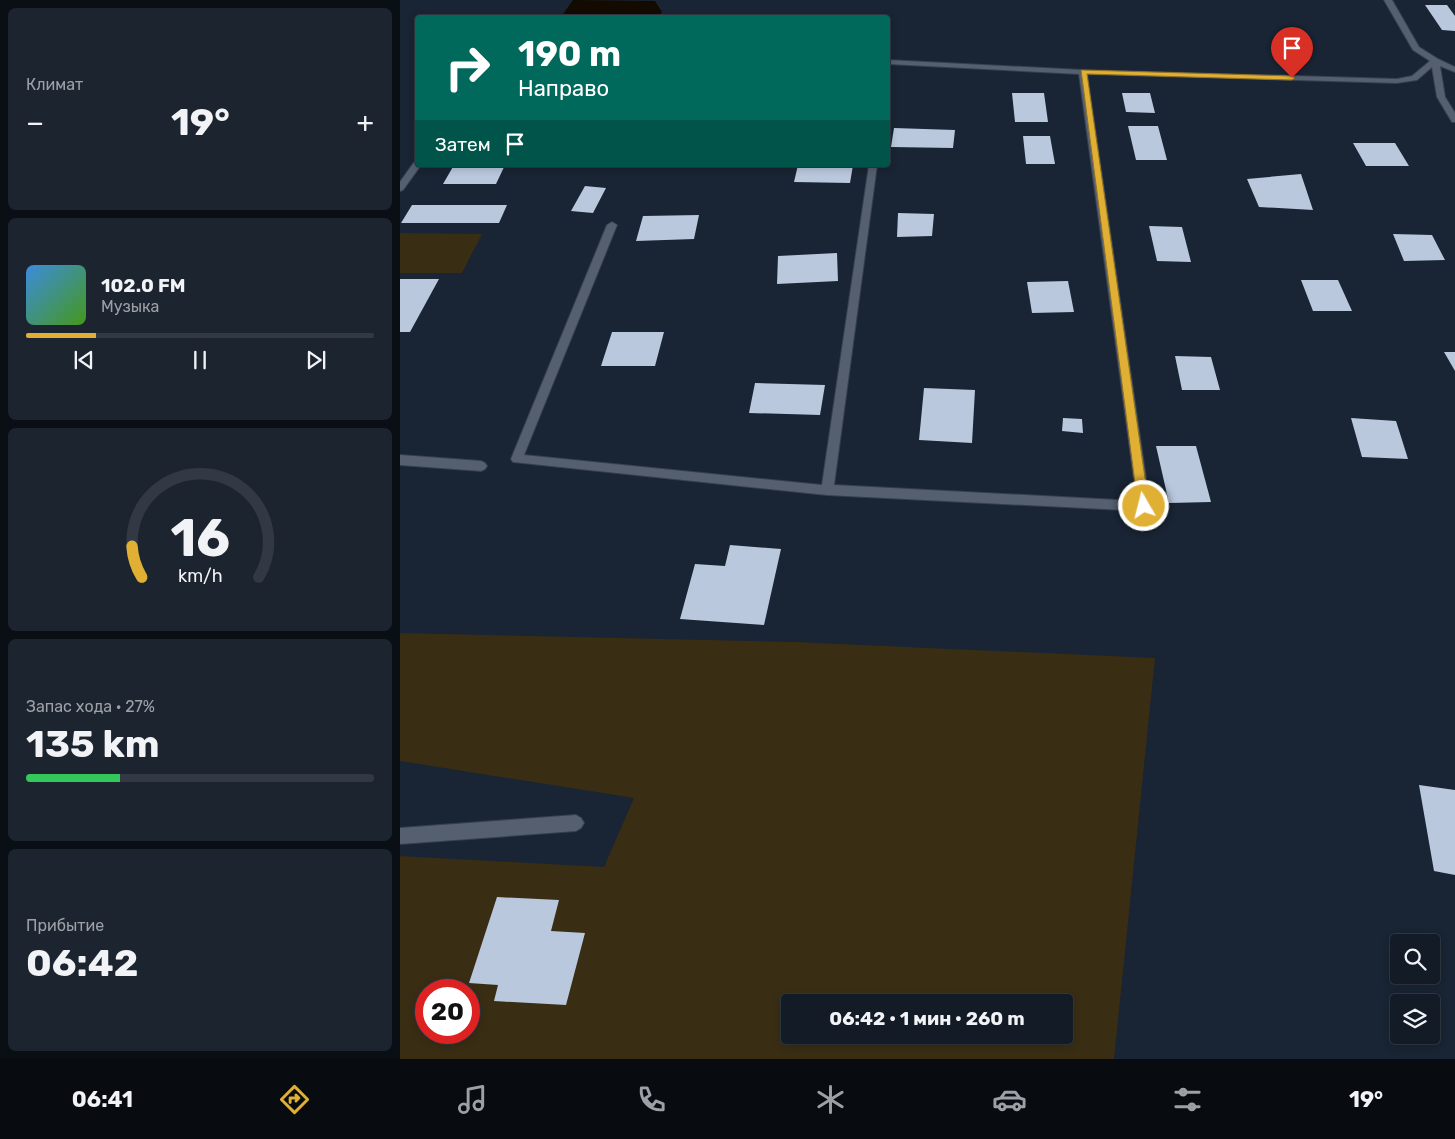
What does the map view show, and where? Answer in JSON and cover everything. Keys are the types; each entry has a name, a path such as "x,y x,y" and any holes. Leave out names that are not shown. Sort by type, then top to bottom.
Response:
{"street":[{"path":"1388,0 1416,48 1435,62 1455,70"},
{"path":"890,62 1083,72 1396,81 1414,78 1435,62"},
{"path":"1435,62 1441,97 1455,120"},
{"path":"612,225 517,459 827,490 1144,506 1083,72"},
{"path":"400,188 415,167"},
{"path":"827,490 873,167"},
{"path":"400,460 481,466"},
{"path":"400,836 576,823"}],"shaded area":[{"path":"573,0 655,1 662,12 660,15 562,15"},
{"path":"400,233 482,234 462,273 400,273"},
{"path":"400,633 796,642 1155,658 1114,1059 400,1059 400,856 604,867 634,798 400,761"}],"building":[{"path":"1425,5 1447,5 1455,16 1455,31 1442,30"},
{"path":"1012,93 1044,93 1048,122 1015,122"},
{"path":"1122,93 1150,93 1155,113 1126,112"},
{"path":"1128,126 1158,126 1167,160 1136,160"},
{"path":"894,128 955,130 953,148 891,147"},
{"path":"1023,136 1050,136 1055,164 1026,164"},
{"path":"1353,143 1395,143 1409,166 1366,166"},
{"path":"453,167 504,167 496,184 443,184"},
{"path":"798,167 853,167 850,183 794,182"},
{"path":"1301,174 1313,210 1259,207 1247,179"},
{"path":"585,186 606,188 593,213 571,211"},
{"path":"412,205 507,205 499,223 401,223"},
{"path":"898,213 934,214 932,236 897,237"},
{"path":"699,215 694,239 636,241 643,216"},
{"path":"1149,226 1182,227 1191,262 1157,261"},
{"path":"1393,234 1432,235 1445,260 1404,261"},
{"path":"837,253 838,281 777,284 778,256"},
{"path":"400,279 439,279 410,332 400,332"},
{"path":"1301,280 1338,280 1352,311 1313,311"},
{"path":"1068,281 1074,312 1032,313 1027,282"},
{"path":"612,332 664,332 655,366 601,366"},
{"path":"1444,352 1455,352 1455,371"},
{"path":"1175,356 1211,357 1220,390 1182,390"},
{"path":"755,383 825,385 820,415 749,413"},
{"path":"924,388 975,390 972,443 919,440"},
{"path":"1063,418 1082,419 1083,433 1062,431"},
{"path":"1351,418 1396,421 1408,459 1362,457"},
{"path":"1156,446 1196,446 1211,502 1169,503"},
{"path":"730,545 781,549 764,625 680,619 695,564 725,566"},
{"path":"1419,785 1455,790 1455,875 1434,871"},
{"path":"497,897 559,900 551,931 585,933 566,1005 494,1001 498,985 480,984 480,979 470,979"}],"route":[{"path":"1144,506 1083,72 1292,78"}]}
